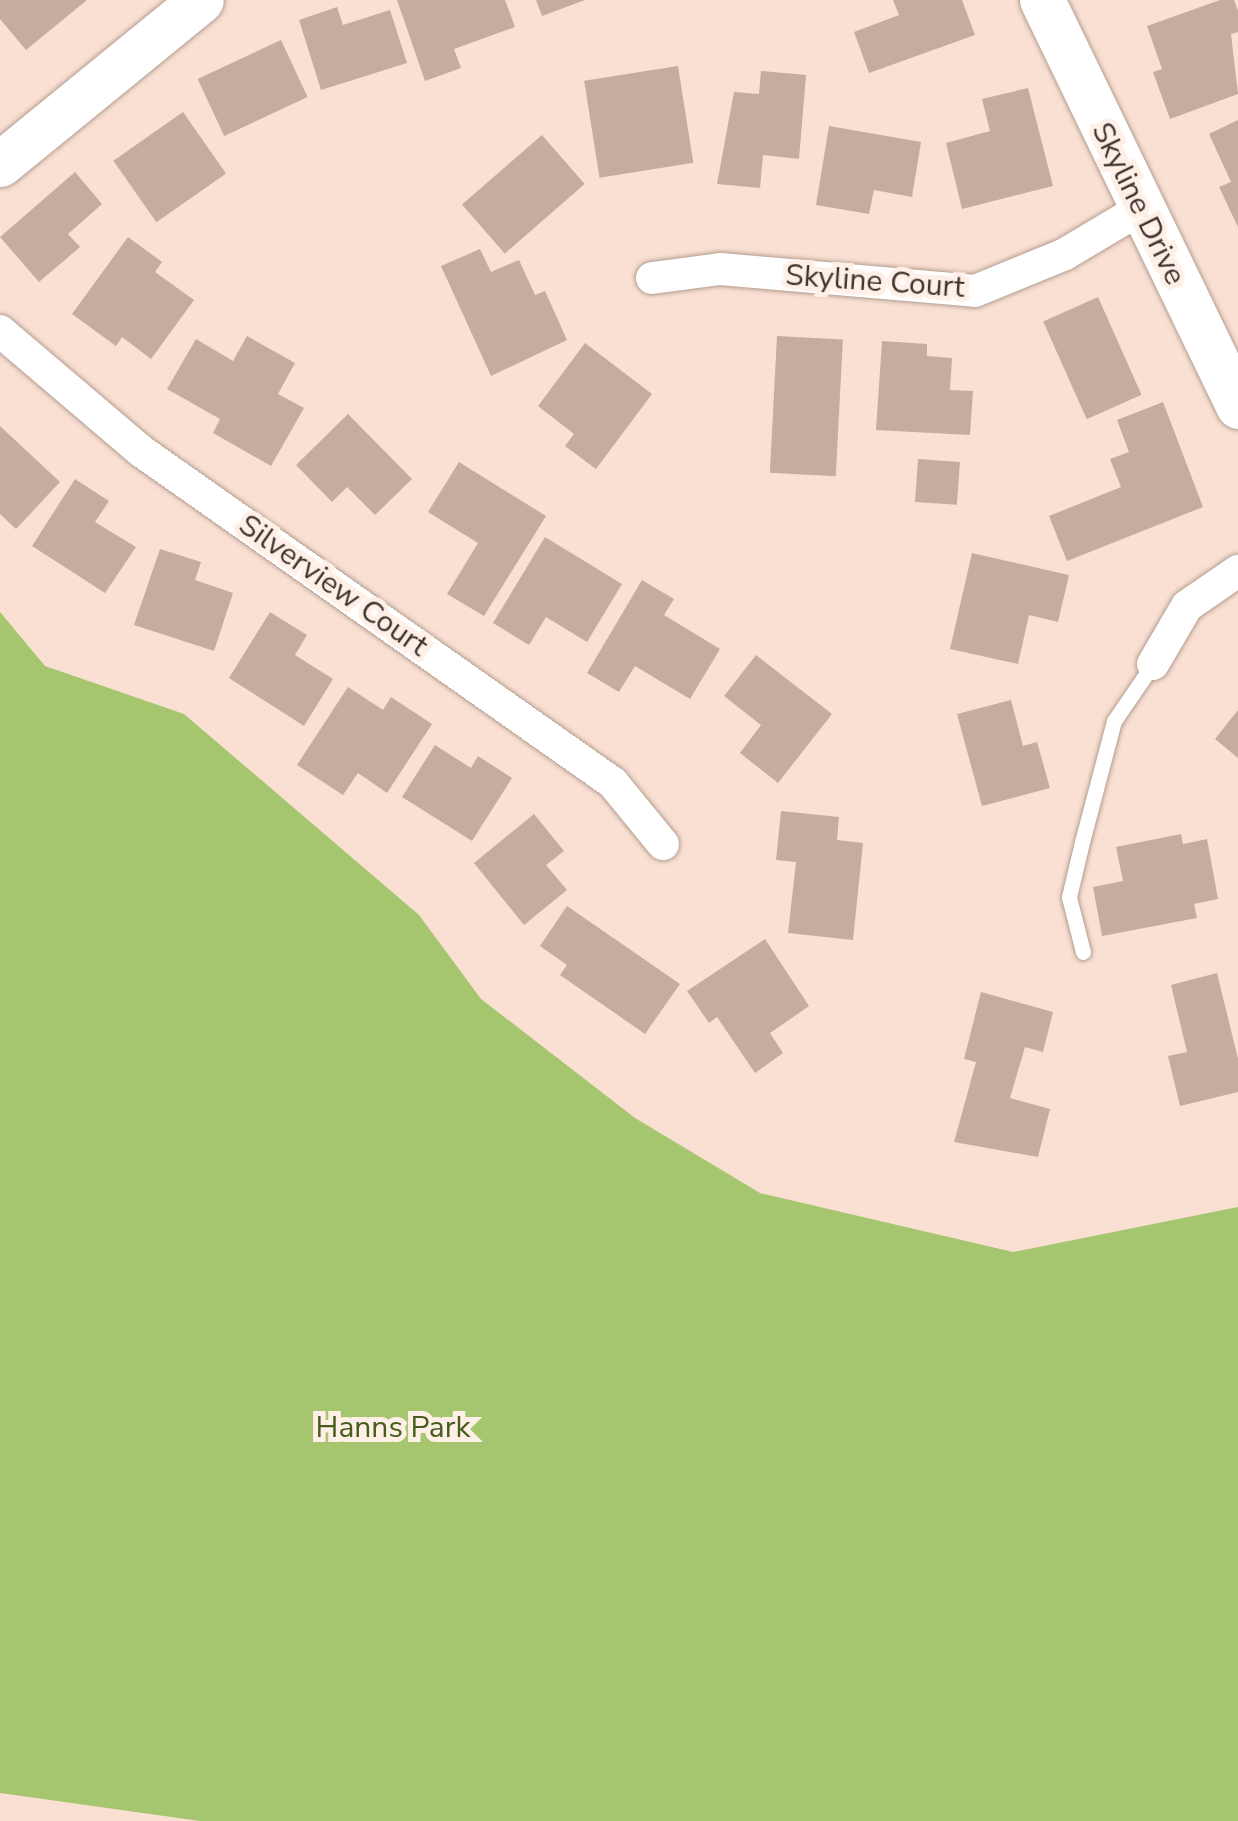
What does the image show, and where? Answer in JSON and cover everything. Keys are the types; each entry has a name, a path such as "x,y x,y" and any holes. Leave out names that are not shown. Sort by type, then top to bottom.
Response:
{"street":[{"path":"0,164 202,0"},
{"name":"Skyline Drive","path":"1042,0 1140,210 1238,406"},
{"name":"Skyline Court","path":"652,278 720,269 891,288 975,290 1066,254 1140,210"},
{"name":"Silverview Court","path":"0,331 140,451 613,783 663,844"},
{"path":"1153,664 1187,606 1238,571"}],"lane":[{"path":"1083,952 1069,897 1114,721 1153,664"}],"green space":[{"name":"Hanns Park","path":"0,612 45,666 184,714 419,915 481,999 635,1118 760,1193 1013,1252 1238,1207 1238,1821 200,1821 0,1793"}],"building":[{"path":"0,0 87,0 26,50 0,19"},
{"path":"397,0 505,0 515,27 454,49 461,68 425,81"},
{"path":"536,0 585,0 542,16"},
{"path":"893,0 962,0 975,35 869,73 854,32 899,15"},
{"path":"1220,0 1234,0 1238,11 1238,32 1231,34 1238,94 1170,119 1153,72 1162,69 1147,26"},
{"path":"337,7 343,25 390,10 407,63 321,90 299,20"},
{"path":"281,40 308,97 224,136 198,79"},
{"path":"678,66 693,163 600,178 584,81"},
{"path":"761,71 806,75 799,159 763,155 760,188 717,184 734,92 759,94"},
{"path":"1028,88 1053,186 962,209 946,143 990,131 982,99"},
{"path":"183,112 226,173 156,222 113,161"},
{"path":"1238,120 1238,227 1219,187 1231,182 1209,134"},
{"path":"829,126 921,142 912,197 874,190 869,214 816,205"},
{"path":"542,135 585,184 505,254 462,205"},
{"path":"75,172 102,204 68,234 80,247 39,282 0,237"},
{"path":"128,237 162,262 155,272 194,300 151,359 122,337 116,346 72,314"},
{"path":"480,249 491,272 519,260 535,295 545,291 567,340 491,376 441,266"},
{"path":"1098,297 1142,395 1087,419 1043,321"},
{"path":"247,336 295,363 278,394 304,408 271,466 213,433 220,419 167,389 196,339 233,361"},
{"path":"777,336 843,339 836,476 770,473"},
{"path":"882,341 927,344 927,356 952,358 950,390 973,391 970,435 876,430"},
{"path":"585,343 652,394 596,469 565,446 574,434 538,406"},
{"path":"1163,402 1203,507 1067,561 1049,516 1121,487 1110,459 1129,452 1117,420"},
{"path":"348,414 412,479 375,515 347,487 332,502 296,465"},
{"path":"0,426 60,482 16,529 0,514"},
{"path":"918,459 960,462 957,505 915,502"},
{"path":"459,462 546,516 484,616 447,594 478,543 428,512"},
{"path":"75,479 109,501 95,522 136,547 105,593 32,546"},
{"path":"545,537 622,584 587,642 546,617 529,645 493,623"},
{"path":"160,549 201,562 195,580 233,593 214,651 134,625"},
{"path":"972,553 1069,575 1058,622 1029,615 1018,664 950,649"},
{"path":"642,580 674,599 664,615 720,649 690,699 635,666 619,692 587,673"},
{"path":"270,612 307,635 295,655 333,679 304,726 229,678"},
{"path":"756,655 832,714 778,783 740,753 761,725 724,696"},
{"path":"348,687 383,710 391,697 432,724 387,793 358,773 343,795 297,765"},
{"path":"1011,700 1023,746 1037,742 1050,788 982,806 957,714"},
{"path":"1238,710 1238,758 1215,739"},
{"path":"435,745 471,768 478,756 512,778 472,841 402,797"},
{"path":"781,811 839,817 837,840 863,843 853,940 788,933 796,862 776,860"},
{"path":"534,814 564,851 546,865 567,890 524,925 474,863"},
{"path":"1181,834 1183,844 1207,839 1218,899 1194,904 1197,918 1102,936 1093,887 1123,881 1116,847"},
{"path":"567,906 680,984 645,1034 560,975 567,965 540,946"},
{"path":"765,939 809,1006 770,1033 783,1053 755,1073 717,1017 709,1023 687,991"},
{"path":"1217,973 1238,1059 1238,1092 1180,1106 1168,1056 1187,1052 1171,985"},
{"path":"981,992 1053,1012 1043,1052 1025,1047 1010,1098 1050,1109 1038,1157 954,1142 976,1062 964,1059"}]}
